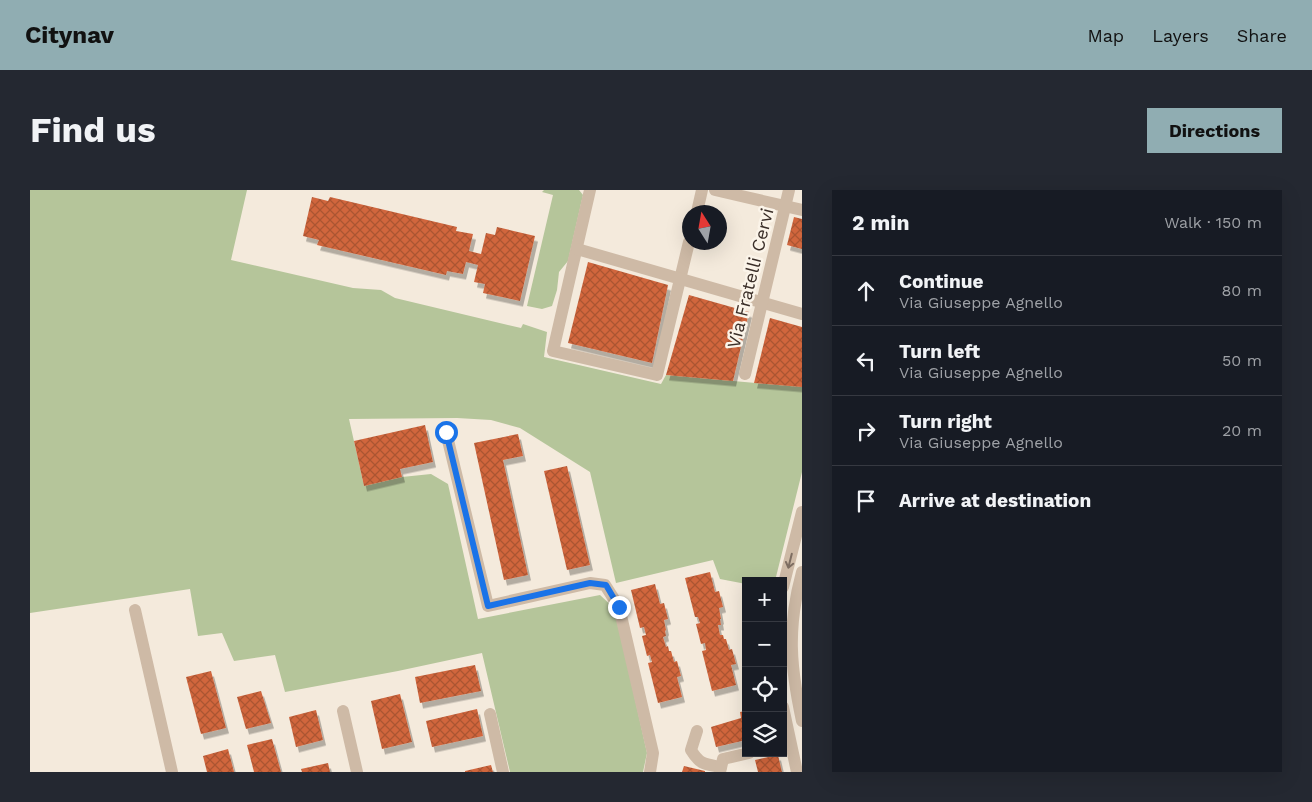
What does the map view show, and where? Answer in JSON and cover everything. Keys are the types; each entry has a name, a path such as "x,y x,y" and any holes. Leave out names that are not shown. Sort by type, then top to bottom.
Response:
{"street":[{"path":"590,190 553,351 657,375 688,250"},
{"path":"699,205 702,190"},
{"path":"715,190 802,210"},
{"name":"Via Fratelli Cervi","path":"745,374 790,190"},
{"path":"577,249 802,314"},
{"path":"446,432 488,606 590,583 606,585 615,599 619,607 652,753 650,772"},
{"path":"786,577 799,536 802,512"},
{"path":"802,572 795,598 791,652 795,689 802,721"},
{"path":"135,610 172,772"},
{"path":"343,712 357,772"},
{"path":"490,714 503,772"},
{"path":"697,730 691,750 697,760 721,770 724,759 742,755"},
{"path":"787,744 797,772"}],"green space":[{"path":"30,190 247,190 231,260 353,288 381,290 395,298 521,328 523,324 547,332 544,357 661,384 666,375 802,387 802,472 776,577 742,577 742,583 720,579 713,560 616,583 590,472 520,428 491,420 457,418 349,419 364,486 402,477 431,474 448,484 478,619 600,595 615,609 647,753 643,772 510,772 482,653 285,692 275,655 234,661 222,633 198,636 190,589 30,613"},
{"path":"544,190 579,190 583,195 568,261 559,272 557,290 552,306 542,309 527,306 553,195 542,192"}],"building":[{"path":"312,197 328,201 330,197 457,227 456,231 473,234 469,251 481,254 486,233 495,235 497,227 535,236 520,301 483,293 485,284 474,282 478,265 466,262 463,274 447,271 446,275 317,245 319,240 303,236"},
{"path":"794,217 802,219 802,249 787,245"},
{"path":"588,262 668,285 652,363 568,343"},
{"path":"689,295 749,312 733,381 666,375"},
{"path":"770,318 802,327 802,387 754,383"},
{"path":"425,425 433,462 400,469 402,477 364,486 354,441"},
{"path":"518,434 523,456 503,460 528,575 504,580 474,443"},
{"path":"567,466 590,565 567,570 544,471"},
{"path":"710,572 715,592 719,591 723,607 719,608 721,625 718,625 720,635 723,635 724,639 726,639 729,650 732,649 736,664 731,665 736,685 712,691 702,651 706,650 705,643 701,644 696,624 700,623 698,617 695,617 685,578"},
{"path":"655,584 660,604 664,603 668,619 664,620 666,636 663,637 666,647 668,646 669,651 671,651 674,662 677,661 681,676 677,677 682,697 658,703 648,663 652,662 650,655 647,656 642,636 646,635 644,627 640,628 631,590"},
{"path":"475,665 481,691 420,703 415,677"},
{"path":"211,671 226,728 201,734 186,677"},
{"path":"261,691 271,723 246,729 237,697"},
{"path":"400,694 412,742 382,749 371,701"},
{"path":"477,709 483,736 432,747 426,721"},
{"path":"316,710 323,740 296,747 289,717"},
{"path":"740,712 742,712 742,741 716,747 711,727 741,718"},
{"path":"272,739 281,772 254,772 247,745"},
{"path":"228,749 234,772 207,772 203,756"},
{"path":"778,757 782,772 758,772 755,760"},
{"path":"328,763 330,772 302,772 301,769"},
{"path":"491,765 493,772 465,772 465,771"},
{"path":"684,766 705,771 705,772 682,772"}],"route":[{"path":"446,432 488,606 590,583 606,585 619,607"}]}
